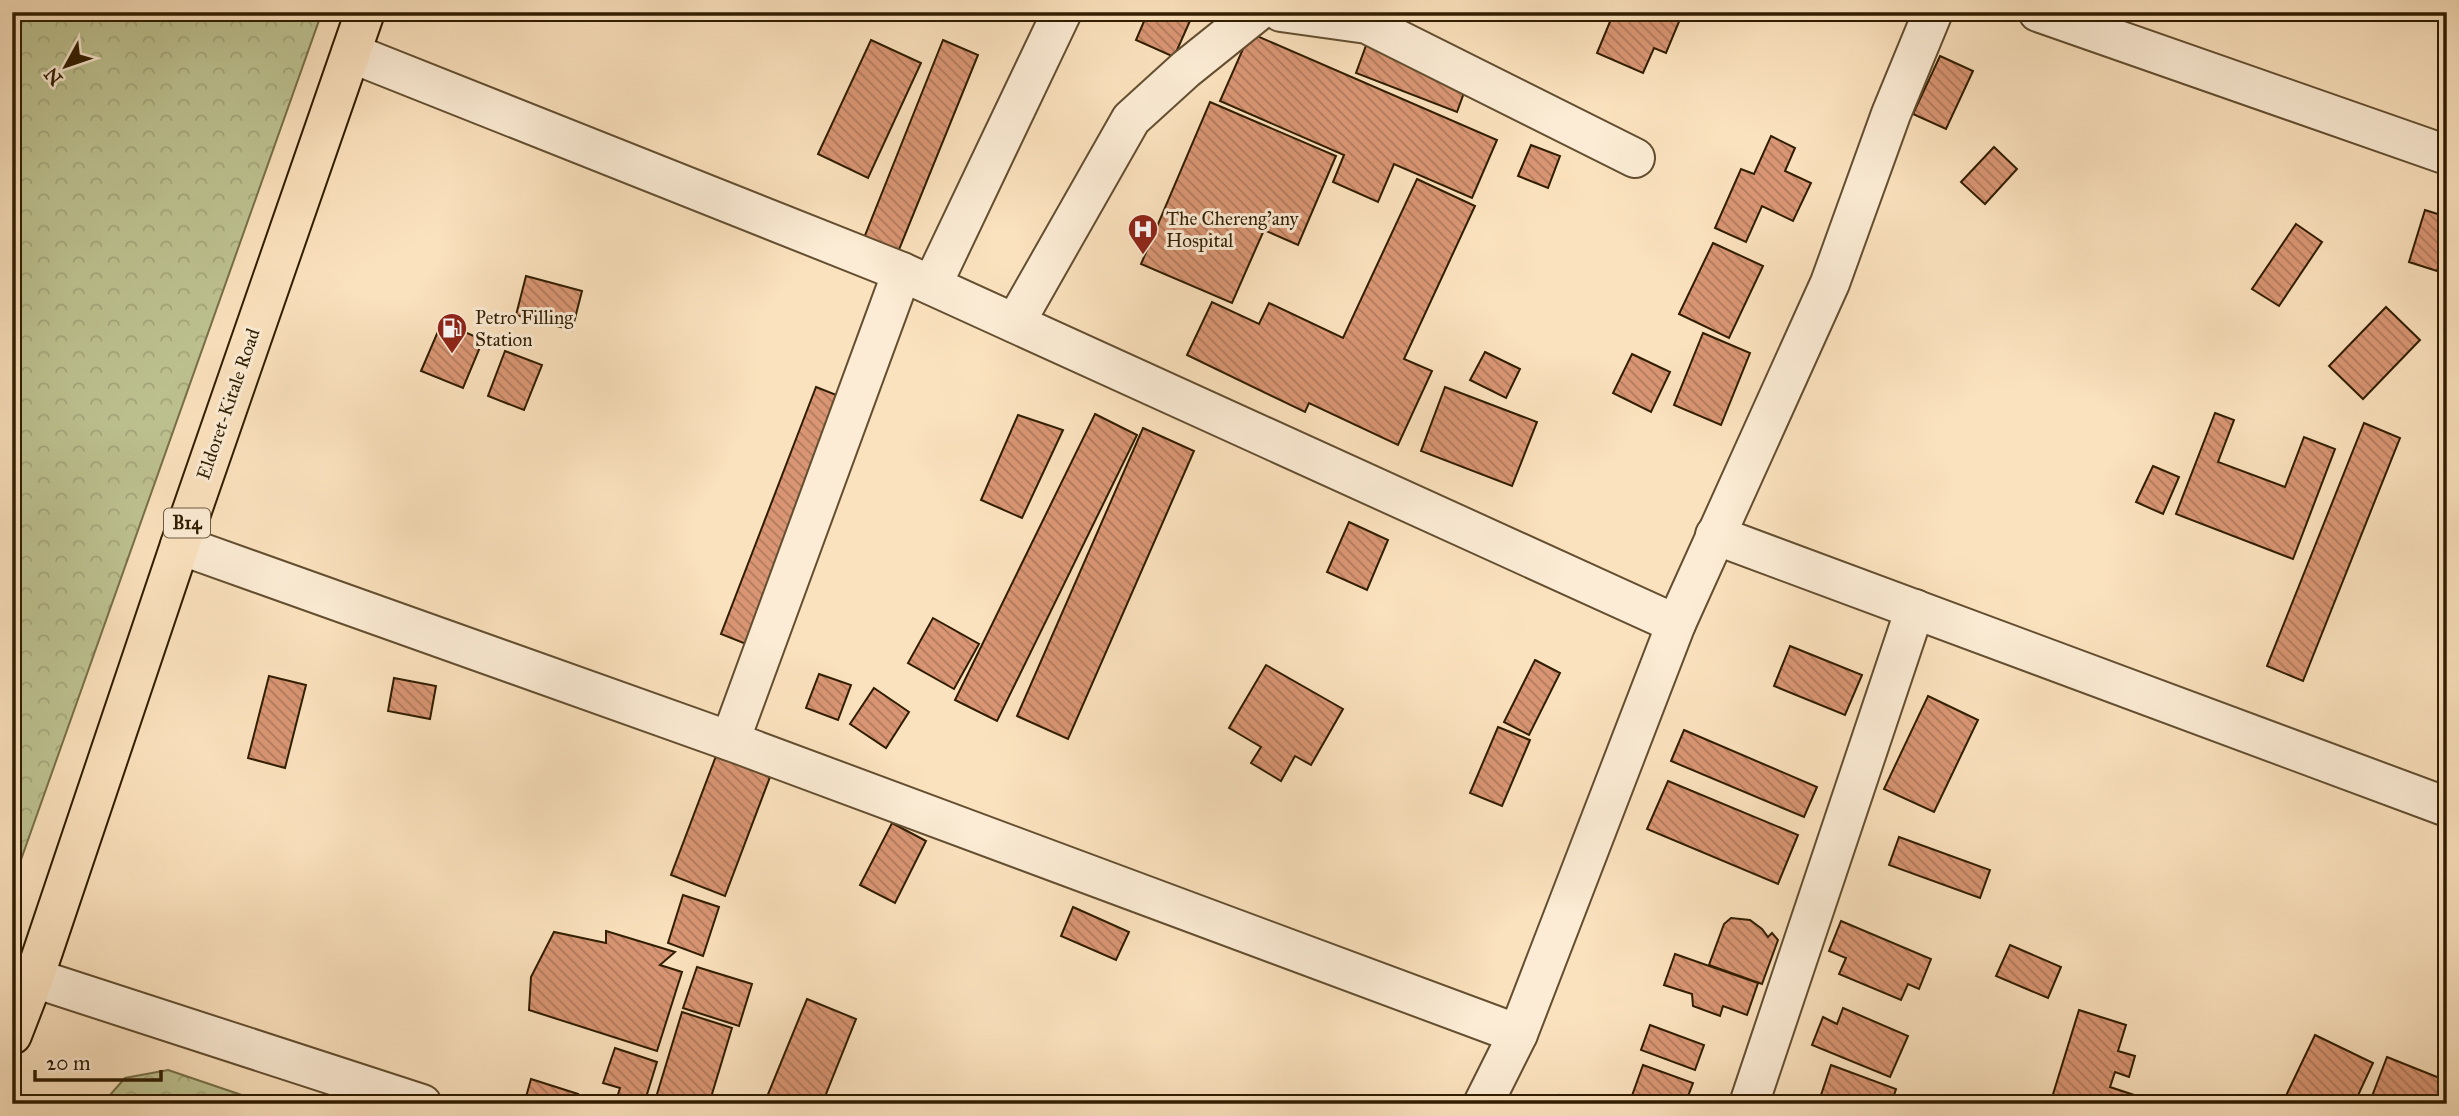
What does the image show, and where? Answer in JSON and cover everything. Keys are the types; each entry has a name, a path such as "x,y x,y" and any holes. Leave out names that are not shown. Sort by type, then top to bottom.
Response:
{"highway":[{"name":"Eldoret-Kitale Road","path":"12,1035 34,978 180,545 365,12"}],"street":[{"path":"730,741 917,278 1062,12"},
{"path":"1015,323 1132,119 1186,69 1256,12"},
{"path":"1281,12 1406,27 1635,158"},
{"path":"1483,1104 1518,1034 1676,624 1830,283 1933,12"},
{"path":"2038,12 2447,155"},
{"path":"351,53 917,278 1676,624"},
{"path":"1716,535 2447,807"},
{"path":"180,545 730,741 1518,1034"},
{"path":"1749,1104 1915,609"},
{"path":"34,978 422,1104"}],"green space":[{"path":"12,12 322,12 12,885"},
{"path":"168,1070 268,1104 102,1104 125,1078"}],"building":[{"path":"1148,12 1214,12 1193,14 1174,57 1136,40"},
{"path":"1614,12 1683,12 1666,53 1654,48 1643,73 1597,53"},
{"path":"1250,33 1497,140 1472,198 1394,164 1378,202 1333,182 1344,155 1220,101"},
{"path":"871,40 921,63 868,178 818,154"},
{"path":"943,40 978,55 896,257 862,243"},
{"path":"1368,40 1469,79 1457,112 1356,73"},
{"path":"1940,56 1973,71 1946,129 1913,114"},
{"path":"1210,102 1336,156 1298,245 1264,230 1232,303 1141,264"},
{"path":"1771,136 1795,148 1785,171 1811,183 1793,221 1762,206 1746,242 1715,228 1741,169 1754,174"},
{"path":"1531,145 1560,156 1548,188 1518,176"},
{"path":"1994,147 2017,169 1985,204 1961,182"},
{"path":"1417,179 1475,206 1404,359 1432,371 1398,445 1309,403 1305,412 1187,355 1212,302 1259,324 1269,303 1343,338"},
{"path":"2425,210 2447,217 2447,240 2437,271 2409,262"},
{"path":"2296,224 2322,242 2279,306 2252,289"},
{"path":"1713,243 1763,266 1729,338 1679,314"},
{"path":"526,276 582,291 572,330 516,315"},
{"path":"2386,307 2420,340 2363,399 2329,366"},
{"name":"Petro Filling Station","path":"442,322 483,340 463,388 421,371"},
{"path":"1703,333 1750,353 1721,425 1674,405"},
{"path":"505,351 542,365 524,410 488,396"},
{"path":"1485,352 1520,369 1506,398 1470,380"},
{"path":"1632,354 1670,372 1651,412 1613,393"},
{"path":"816,387 839,396 756,648 721,634"},
{"path":"1445,387 1537,422 1512,486 1421,451"},
{"path":"2215,413 2234,420 2218,462 2285,487 2304,437 2335,449 2293,559 2176,514"},
{"path":"1095,414 1137,435 997,721 955,700"},
{"path":"1018,415 1063,430 1022,518 981,500"},
{"path":"2364,423 2400,438 2303,681 2267,666"},
{"path":"1143,428 1194,451 1068,739 1017,716"},
{"path":"2153,466 2179,477 2163,514 2136,502"},
{"path":"1349,522 1388,540 1367,590 1327,572"},
{"path":"933,618 979,644 954,689 908,663"},
{"path":"1790,646 1862,675 1845,715 1774,686"},
{"path":"1535,660 1560,673 1529,735 1504,722"},
{"path":"1266,665 1343,709 1311,765 1295,756 1281,781 1251,763 1261,747 1229,728"},
{"path":"819,674 851,685 838,720 806,708"},
{"path":"269,676 306,685 285,768 248,758"},
{"path":"394,678 436,686 430,719 388,711"},
{"path":"874,688 909,712 886,748 850,724"},
{"path":"1928,696 1978,720 1934,812 1884,789"},
{"path":"1498,727 1530,740 1502,806 1470,793"},
{"path":"1684,730 1817,787 1804,817 1671,761"},
{"path":"716,756 770,777 725,896 671,875"},
{"path":"1668,781 1798,835 1778,884 1647,829"},
{"path":"892,823 926,841 895,903 860,885"},
{"path":"1899,837 1990,870 1980,898 1889,865"},
{"path":"683,895 719,907 703,956 668,943"},
{"path":"1073,907 1129,932 1116,960 1061,936"},
{"path":"1731,918 1750,920 1768,937 1772,933 1778,940 1762,984 1709,965 1724,924"},
{"path":"1841,921 1931,959 1919,989 1908,984 1901,1000 1839,974 1846,958 1829,951"},
{"path":"606,931 675,952 660,965 682,972 657,1051 529,1010 531,977 554,932 606,943"},
{"path":"2010,945 2061,967 2048,998 1996,976"},
{"path":"1675,954 1758,983 1747,1015 1723,1006 1720,1016 1693,1006 1692,994 1664,985"},
{"path":"697,967 752,984 739,1026 683,1008"},
{"path":"807,999 856,1019 822,1104 764,1104"},
{"path":"1843,1008 1908,1036 1890,1077 1812,1045 1823,1017 1837,1024"},
{"path":"2079,1010 2126,1025 2118,1051 2135,1056 2129,1077 2115,1072 2110,1087 2134,1095 2131,1104 2050,1104"},
{"path":"682,1012 732,1028 709,1104 654,1104"},
{"path":"1650,1025 1704,1045 1695,1070 1641,1050"},
{"path":"2315,1035 2373,1063 2354,1104 2282,1104"},
{"path":"615,1048 657,1062 644,1104 615,1104 620,1088 603,1083"},
{"path":"2387,1057 2447,1081 2447,1104 2369,1104"},
{"path":"1643,1065 1693,1083 1685,1104 1629,1104"},
{"path":"1831,1065 1896,1089 1891,1104 1818,1104"},
{"path":"531,1079 578,1094 575,1104 524,1104"},
{"path":"1560,1095 1580,1104 1556,1104"}],"place":[{"name":"The Chereng'any Hospital","path":"1143,256"},
{"name":"Petro Filling Station","path":"452,355"}]}
